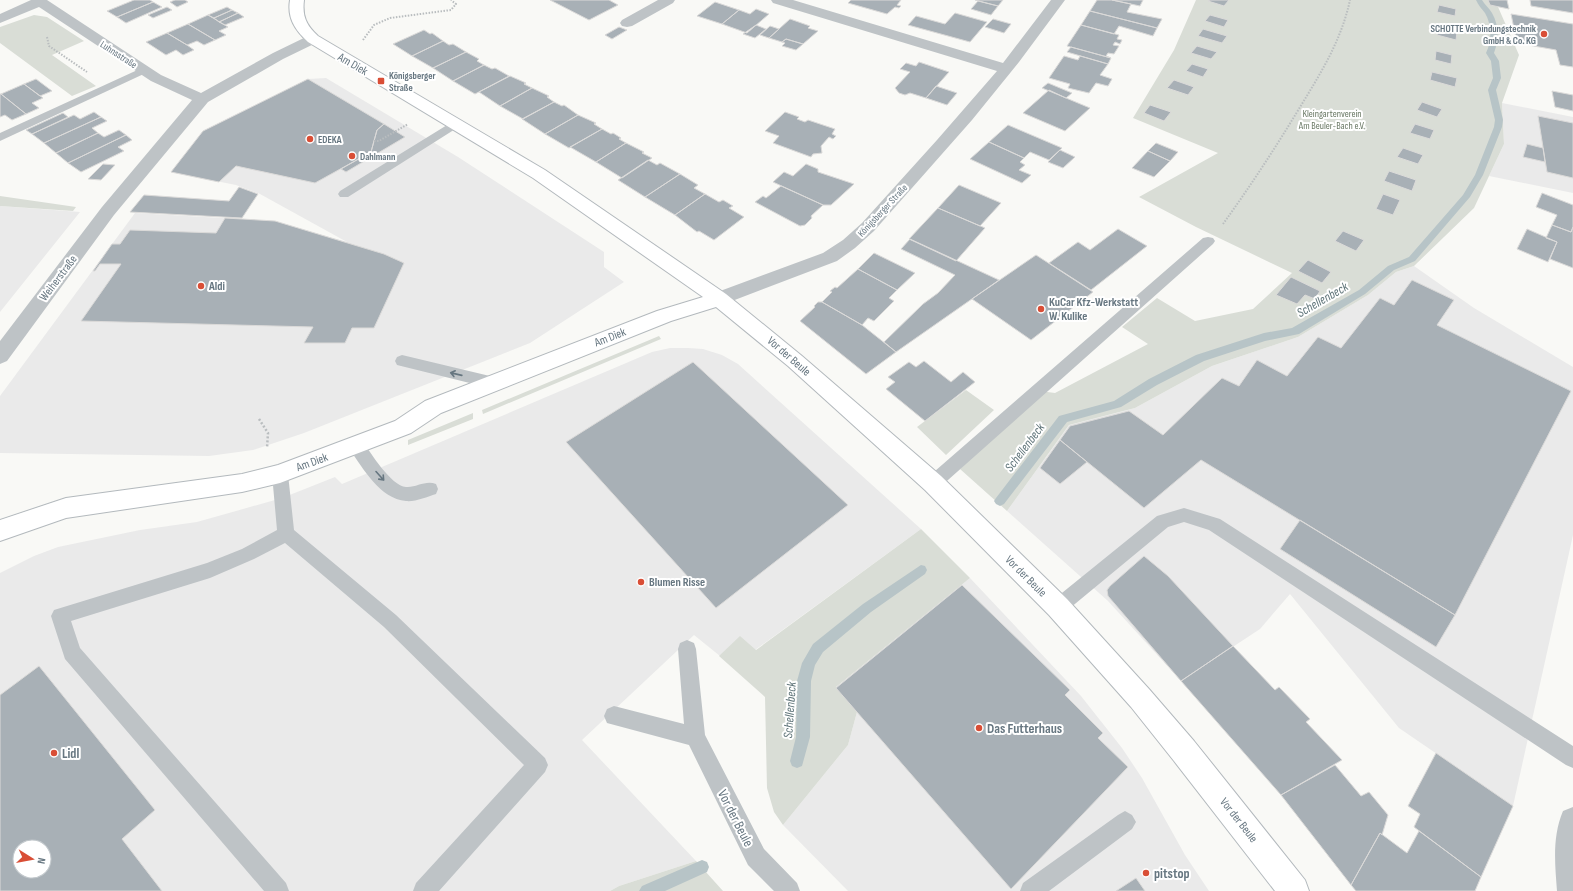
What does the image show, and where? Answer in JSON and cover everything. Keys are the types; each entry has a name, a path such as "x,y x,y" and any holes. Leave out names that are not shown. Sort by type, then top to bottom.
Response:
{"main road":[{"name":"Am Diek","path":"298,0 296,17 302,30 313,40 539,174 720,299"},
{"name":"Am Diek","path":"0,531 22,522 66,508 242,483 280,474 402,427 433,407 664,316 720,299"},
{"name":"Vor der Beule","path":"720,299 795,361 932,483 1058,607 1140,698 1184,750 1294,891"}],"street":[{"path":"627,23 668,0"},
{"path":"778,0 1006,69"},
{"name":"Königsberger Straße","path":"720,299 830,257 849,244 868,227 973,110 1037,30 1058,0"},
{"name":"Luhnsstraße","path":"0,19 39,1 156,78 202,99"},
{"path":"202,99 278,56 313,40"},
{"name":"Weiherstraße","path":"0,356 117,201 202,99"},
{"path":"1572,891 1569,849 1573,821"}],"lane":[{"path":"0,137 144,70"},
{"path":"344,194 456,124"},
{"path":"932,483 1208,241"},
{"path":"402,361 494,383"},
{"path":"356,445 370,465 394,492 405,494 430,489"},
{"path":"280,474 286,534 390,621 538,765 424,891"},
{"path":"1058,607 1163,521 1184,515 1214,524 1573,758"},
{"path":"278,891 72,653 60,616 210,570 248,554 286,534"},
{"path":"614,716 694,737 687,649"},
{"name":"Vor der Beule","path":"694,737 756,857 789,891"},
{"path":"1031,891 1125,822"}],"path":[{"path":"334,53 365,39 374,25 390,18 451,10 456,4 451,0"},
{"path":"1208,241 1220,228 1272,154 1306,97 1337,44 1346,19 1350,0"},
{"path":"14,13 48,38 48,46 108,86"},
{"path":"374,140 379,141 410,123"},
{"path":"259,419 268,433 268,447"}],"shaded area":[{"path":"326,78 458,157 604,252 604,267 624,282 530,343 304,433 253,450 209,456 0,453 0,396 135,213 273,221 347,242 260,194 236,185 171,172 204,131 308,79"},
{"path":"1502,103 1573,117 1573,193 1489,176 1504,144"},
{"path":"0,206 80,212 0,312"},
{"path":"1414,266 1474,308 1573,367 1573,535 1513,806 1399,728 1290,594 1260,629 1181,681 1108,601 1007,511 1069,425 1135,408 1212,366 1298,337 1368,295 1396,272"},
{"path":"670,348 703,349 722,355 738,364 921,529 755,650 720,656 694,635 582,740 696,861 619,886 610,891 0,891 0,573 34,556 58,547 140,530 197,522 282,498 335,477 342,484 652,352"},
{"name":"Das Futterhaus","path":"970,578 1081,696 1122,748 1142,778 1185,855 1209,891 848,891 783,825 848,745 857,712 836,687"}],"green space":[{"name":"Kleingartenverein Am Beuler-Bach e.V.","path":"1196,0 1495,0 1519,55 1502,103 1504,144 1474,208 1414,266 1396,272 1368,295 1298,337 1212,366 1135,408 1069,425 1007,511 960,469 1008,420 1040,391 1055,393 1148,344 1122,327 1157,298 1195,321 1253,309 1292,273 1196,227 1139,197 1218,153 1133,118 1174,50"},
{"path":"34,15 47,17 84,41 52,55 96,86 72,96 0,43 0,27"},
{"path":"0,196 76,207 73,211 0,206"},
{"path":"659,336 661,339 483,414 482,410"},
{"path":"966,390 994,410 946,455 917,427"},
{"path":"473,413 473,419 408,445 408,440"},
{"path":"921,529 970,578 836,687 857,712 848,745 783,825 774,812 767,788 765,697 719,656 740,636 756,650"},
{"path":"696,861 723,891 610,891 619,886"}],"building":[{"path":"134,0 150,0 153,2 117,17 107,11"},
{"path":"175,0 185,0 188,2 177,7 170,2"},
{"path":"550,0 609,0 618,5 589,20"},
{"path":"851,0 901,0 897,5 901,6 899,8 895,7 887,14 848,3"},
{"path":"975,0 1003,0 998,6"},
{"path":"1097,0 1112,0 1131,4 1127,12 1162,19 1157,28 1090,11"},
{"path":"1112,0 1143,0 1140,6"},
{"path":"1229,0 1224,6 1208,1"},
{"path":"1488,0 1507,0 1509,9 1490,5"},
{"path":"1530,0 1573,0 1573,13 1531,6"},
{"path":"978,1 998,6 991,15 971,9"},
{"path":"153,2 162,7 126,23 117,17"},
{"path":"715,2 739,10 722,24 697,16"},
{"path":"1439,5 1456,9 1455,16 1437,12"},
{"path":"167,7 172,10 153,18 148,15"},
{"path":"227,7 232,10 214,18 208,15"},
{"path":"756,9 769,14 747,33 722,24 739,10 750,14"},
{"path":"232,10 238,13 219,22 214,18"},
{"path":"1090,11 1157,28 1153,36 1119,26 1114,34 1081,25"},
{"path":"238,13 244,17 225,25 219,22"},
{"path":"955,13 987,22 970,42 908,25 916,16 945,24"},
{"name":"SCHOTTE Verbindungstechnik GmbH & Co. KG","path":"1511,14 1573,24 1573,67 1560,65 1556,50 1517,43"},
{"path":"208,15 228,27 219,31 226,35 215,40 188,24"},
{"path":"1210,15 1228,20 1224,27 1205,21"},
{"path":"790,19 810,26 808,28 818,31 803,44 786,39 782,42 769,38"},
{"path":"993,19 1011,24 1004,33 985,27"},
{"path":"188,24 215,40 204,45 197,41 187,45 167,33"},
{"path":"756,25 766,29 755,38 743,34"},
{"path":"1081,25 1119,35 1117,39 1122,40 1120,44 1115,42 1113,45 1119,46 1114,54 1108,53 1106,56 1111,58 1067,46"},
{"path":"770,26 779,29 769,38 760,35"},
{"path":"619,27 627,30 612,39 605,35"},
{"path":"1439,28 1457,32 1456,40 1437,35"},
{"path":"1203,29 1227,36 1222,43 1198,36"},
{"path":"424,30 430,34 432,33 443,41 412,56 393,44"},
{"path":"167,33 194,50 183,55 176,50 166,55 146,42"},
{"path":"786,39 803,44 796,50 782,46 785,43 782,42"},
{"path":"443,41 449,45 453,44 466,52 433,68 412,56"},
{"path":"1197,46 1217,52 1211,59 1191,53"},
{"path":"1071,47 1111,58 1108,64 1067,52"},
{"path":"1436,51 1452,55 1451,64 1435,60"},
{"path":"466,52 479,59 477,61 484,65 453,81 433,68"},
{"path":"1064,56 1078,60 1080,56 1108,64 1100,75 1112,79 1108,86 1096,83 1089,93 1068,88 1070,84 1049,78"},
{"path":"919,62 949,72 926,98 910,93 905,95 899,93 895,88 910,72 900,69 906,63 916,66"},
{"path":"1192,64 1208,69 1203,77 1186,71"},
{"path":"484,65 492,69 495,68 509,76 475,94 453,81"},
{"path":"1432,72 1457,78 1455,87 1430,80"},
{"path":"510,76 526,83 524,84 532,88 500,106 479,92"},
{"path":"36,79 52,91 40,96 24,84"},
{"path":"308,79 384,124 377,130 371,152 315,183 236,166 219,182 171,172 203,131"},
{"path":"1174,80 1194,87 1188,95 1167,88"},
{"path":"1048,83 1072,93 1066,98 1042,88"},
{"path":"24,84 43,98 32,103 39,108 26,114 1,94"},
{"path":"936,86 957,93 947,105 926,98"},
{"path":"532,88 549,96 547,97 554,102 523,119 500,106"},
{"path":"1049,90 1090,108 1065,131 1023,113"},
{"path":"1552,91 1573,95 1573,111 1555,107"},
{"path":"0,94 26,114 12,120 5,115 0,117"},
{"path":"554,102 562,106 564,105 578,115 545,134 522,119"},
{"path":"1422,102 1442,109 1437,117 1417,110"},
{"path":"1150,105 1171,112 1164,121 1144,113"},
{"path":"94,112 101,117 44,143 32,134 74,115 80,119"},
{"path":"785,112 799,117 797,119 805,122 808,120 835,129 832,134 836,136 833,139 829,137 821,146 822,153 813,154 811,157 773,143 779,136 765,131"},
{"path":"63,113 68,117 32,134 26,130"},
{"path":"578,115 596,123 594,124 602,129 569,148 545,134"},
{"path":"1538,116 1573,123 1573,178 1547,172"},
{"path":"101,117 107,121 92,128 98,133 56,153 44,143"},
{"path":"384,124 405,137 346,172 341,169 371,152 377,130"},
{"path":"1415,124 1434,130 1430,139 1410,133"},
{"path":"1008,125 1062,148 1049,160 1030,152 1024,158 989,142"},
{"path":"602,129 611,134 613,133 626,143 596,162 570,147"},
{"path":"119,130 126,135 68,163 56,153 98,133 104,137"},
{"path":"126,135 132,140 118,147 124,151 81,172 68,163"},
{"path":"989,142 1024,158 1020,162 1025,165 1019,170 1031,175 1022,183 970,159"},
{"path":"626,143 652,158 622,178 596,162"},
{"path":"1156,143 1178,152 1170,161 1148,151"},
{"path":"1527,144 1543,148 1545,162 1523,157"},
{"path":"1403,148 1423,155 1418,164 1397,157"},
{"path":"1060,150 1075,157 1063,168 1048,162"},
{"path":"1148,151 1170,161 1154,177 1132,168"},
{"path":"648,160 657,165 660,163 680,174 645,197 618,180"},
{"path":"103,164 115,165 101,180 88,179"},
{"path":"806,164 818,169 818,172 854,184 831,205 823,205 773,182 784,172 793,176"},
{"path":"1389,171 1416,180 1412,191 1384,181"},
{"path":"680,174 698,185 694,188 705,194 675,215 645,197"},
{"path":"959,185 1001,203 980,226 938,208"},
{"path":"781,186 823,205 811,216 812,218 805,225 800,226 755,202 763,196 766,198"},
{"path":"239,187 258,194 242,218 130,212 144,195 229,201"},
{"path":"1542,193 1573,205 1573,227 1571,232 1552,225 1557,215 1536,207"},
{"path":"705,194 719,202 723,200 733,206 729,208 744,217 714,240 699,231 697,232 675,215"},
{"path":"1383,194 1400,200 1393,215 1376,209"},
{"path":"938,208 985,228 956,261 909,239"},
{"path":"225,218 275,221 384,254 404,263 374,328 352,328 345,343 304,343 313,327 81,321 121,264 100,264 95,271 93,271 112,244 120,244 130,230 216,233"},
{"path":"1552,225 1571,232 1573,227 1573,268 1550,259 1557,242 1546,238"},
{"path":"1118,229 1147,246 1091,290 1049,263 1078,242 1090,250"},
{"path":"1527,229 1557,242 1548,262 1517,249"},
{"path":"1343,231 1364,240 1356,251 1335,241"},
{"path":"910,239 999,280 896,352 884,342 923,304 938,293 955,275 901,249"},
{"path":"874,253 915,273 897,290 858,269"},
{"path":"1036,255 1093,292 1031,340 972,299"},
{"path":"1308,260 1331,272 1322,283 1298,271"},
{"path":"858,269 897,290 889,298 894,301 874,321 868,318 862,325 822,302 832,292 830,291 835,287 837,288"},
{"path":"1291,277 1320,291 1315,299 1305,295 1297,304 1276,295"},
{"path":"1412,280 1454,300 1437,325 1571,391 1455,615 1201,460 1144,508 1060,440 1070,426 1129,411 1163,435 1222,378 1239,386 1257,360 1287,376 1318,337 1341,348 1380,298 1394,305"},
{"path":"818,302 822,302 862,325 896,352 866,374 800,321 815,307 814,306"},
{"path":"924,361 951,382 963,372 975,382 925,421 886,389 895,382 888,377 909,362 916,367"},
{"path":"693,362 848,505 716,608 566,442"},
{"path":"1060,440 1087,462 1060,484 1040,468"},
{"path":"1300,520 1455,615 1436,647 1280,549"},
{"path":"1144,556 1168,576 1233,646 1181,681 1108,596 1107,590 1110,586"},
{"path":"962,585 1070,690 1065,695 1103,733 1098,738 1128,767 1011,889 836,688"},
{"path":"1233,646 1275,690 1279,687 1310,719 1306,722 1342,760 1281,795 1181,681"},
{"name":"Lidl","path":"39,666 155,810 122,839 162,891 0,891 0,695"},
{"path":"1436,753 1513,806 1481,877 1414,827 1420,814 1408,806"},
{"path":"1335,765 1361,796 1369,792 1388,815 1382,835 1380,833 1351,885 1281,795"},
{"path":"1419,831 1481,877 1475,891 1356,891 1351,885 1380,833 1407,853"},
{"path":"1136,878 1145,891 1116,891"}],"waterway":[{"name":"Schellenbeck","path":"1000,501 1063,419 1117,404 1153,382 1200,358 1264,337 1295,331 1362,292 1391,268 1412,259 1466,197 1479,175 1498,127 1499,120 1492,90 1497,78 1495,61 1490,53 1494,33 1490,17 1479,0"},
{"name":"Schellenbeck","path":"797,761 803,737 804,681 809,663 818,648 867,608 921,570"},
{"name":"Schellenbeck","path":"647,891 702,867"}],"place":[{"name":"SCHOTTE Verbindungstechnik GmbH & Co. KG","path":"1544,34"},
{"name":"Königsberger Straße","path":"381,81"},
{"name":"EDEKA","path":"310,139"},
{"name":"Dahlmann","path":"352,156"},
{"name":"Aldi","path":"201,286"},
{"name":"KuCar Kfz-Werkstatt W. Kulike","path":"1041,309"},
{"name":"Blumen Risse","path":"641,582"},
{"name":"Das Futterhaus","path":"979,728"},
{"name":"Lidl","path":"54,753"},
{"name":"pitstop","path":"1146,873"}]}
